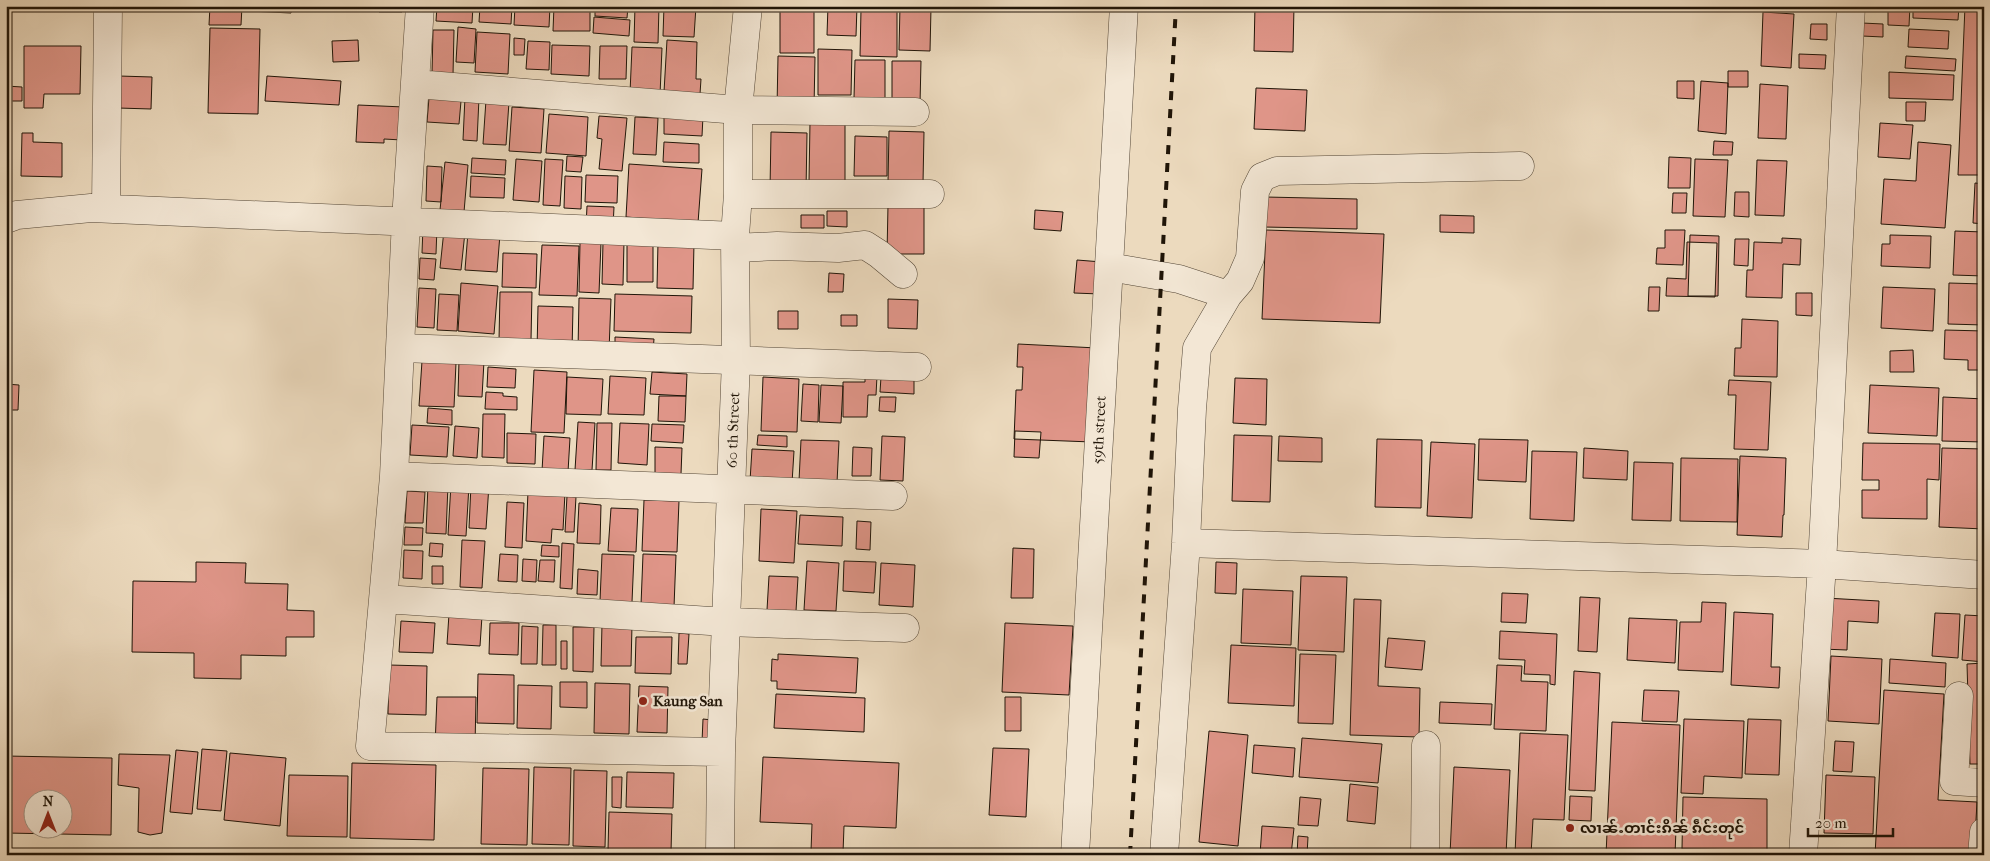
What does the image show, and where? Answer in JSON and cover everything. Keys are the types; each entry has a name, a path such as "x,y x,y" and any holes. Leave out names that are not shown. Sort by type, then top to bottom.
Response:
{"street":[{"path":"106,208 108,6"},
{"path":"420,6 406,220 402,348 394,476 370,746 721,752"},
{"name":"60 th Street","path":"720,855 725,622 736,360 738,110 748,6"},
{"name":"59th street","path":"1075,855 1124,6"},
{"path":"1804,855 1822,564 1851,6"},
{"path":"416,84 738,110 915,112"},
{"path":"1164,855 1186,543 1192,409 1197,348 1228,295 1240,281 1250,258 1255,191 1262,177 1277,171 1520,166"},
{"path":"738,194 930,194"},
{"path":"6,218 17,215 106,208 406,220 777,246 838,248 865,245 903,274"},
{"path":"1108,267 1179,279 1228,295"},
{"path":"402,348 917,367"},
{"path":"394,476 893,496"},
{"path":"1186,543 1822,564 1984,575"},
{"path":"384,600 725,622 905,628"},
{"path":"1959,696 1954,781 1984,783"},
{"path":"1425,855 1426,745"},
{"path":"1982,855 1984,832"}],"building":[{"path":"210,6 242,6 241,25 209,25"},
{"path":"248,6 292,6 291,13 248,11"},
{"path":"379,6 402,6 402,12 379,12"},
{"path":"437,6 473,6 472,23 436,21"},
{"path":"480,6 512,6 511,24 479,22"},
{"path":"515,6 550,6 549,27 514,25"},
{"path":"554,6 590,6 590,31 553,31"},
{"path":"595,6 628,6 627,18 595,16"},
{"path":"635,6 659,6 658,43 634,42"},
{"path":"664,6 696,6 694,37 663,36"},
{"path":"780,6 814,6 814,53 780,53"},
{"path":"828,6 857,6 856,36 827,35"},
{"path":"900,6 931,8 930,51 899,50"},
{"path":"1255,6 1294,6 1293,52 1254,51"},
{"path":"1888,6 1910,6 1909,26 1888,25"},
{"path":"1913,6 1959,6 1958,20 1913,18"},
{"path":"1965,6 1984,6 1984,175 1958,175"},
{"path":"861,10 897,10 897,57 860,56"},
{"path":"1763,12 1794,14 1791,68 1761,66"},
{"path":"594,17 630,20 629,36 593,33"},
{"path":"6,23 11,23 10,51 6,51"},
{"path":"1862,23 1883,24 1883,37 1862,36"},
{"path":"1811,24 1827,24 1827,40 1810,39"},
{"path":"458,27 476,29 474,63 456,62"},
{"path":"210,28 260,29 258,114 208,113"},
{"path":"1909,29 1949,31 1948,49 1908,47"},
{"path":"433,30 454,30 453,75 432,74"},
{"path":"477,32 510,34 508,74 475,72"},
{"path":"514,38 525,39 524,55 514,55"},
{"path":"358,40 359,61 333,62 332,41"},
{"path":"667,40 697,42 696,79 701,79 700,94 664,92"},
{"path":"528,41 550,42 549,70 526,69"},
{"path":"552,45 590,46 589,76 551,74"},
{"path":"24,46 81,46 80,94 44,94 43,108 24,108"},
{"path":"600,46 627,46 626,79 599,79"},
{"path":"632,47 662,48 660,95 630,93"},
{"path":"818,49 852,50 851,95 818,95"},
{"path":"1799,54 1826,55 1825,69 1799,68"},
{"path":"778,56 815,57 814,108 777,108"},
{"path":"1906,56 1956,59 1955,71 1905,68"},
{"path":"855,60 885,60 885,98 854,98"},
{"path":"892,61 921,61 920,104 892,103"},
{"path":"1728,71 1748,71 1748,87 1728,87"},
{"path":"1889,72 1954,75 1953,100 1889,98"},
{"path":"119,76 152,77 151,109 118,108"},
{"path":"267,76 341,81 339,105 265,101"},
{"path":"1677,81 1694,81 1694,99 1677,98"},
{"path":"1701,81 1728,83 1726,134 1698,131"},
{"path":"1760,84 1788,86 1786,139 1758,138"},
{"path":"6,86 22,87 22,101 6,101"},
{"path":"1256,88 1307,90 1305,131 1254,129"},
{"path":"465,97 479,98 477,141 463,140"},
{"path":"429,98 461,101 459,124 427,122"},
{"path":"486,100 509,102 506,145 483,144"},
{"path":"1906,102 1926,102 1925,121 1906,121"},
{"path":"358,105 404,107 402,140 384,139 384,143 356,142"},
{"path":"512,107 544,109 541,153 509,151"},
{"path":"549,114 588,117 586,156 546,153"},
{"path":"664,114 703,116 702,136 664,134"},
{"path":"599,116 627,118 622,171 599,169 602,139 597,138"},
{"path":"635,117 658,118 656,155 633,154"},
{"path":"810,122 845,123 845,182 809,182"},
{"path":"1880,123 1913,125 1910,159 1878,157"},
{"path":"889,131 924,132 923,183 888,182"},
{"path":"771,132 807,133 806,191 770,190"},
{"path":"22,133 33,133 33,142 62,143 62,177 21,176"},
{"path":"855,136 887,137 887,176 854,176"},
{"path":"1714,141 1733,142 1732,155 1713,155"},
{"path":"664,142 699,144 699,163 663,162"},
{"path":"1918,142 1951,145 1945,228 1881,224 1884,179 1916,181"},
{"path":"567,156 583,157 581,172 566,171"},
{"path":"1669,157 1691,158 1690,188 1668,188"},
{"path":"472,158 506,160 505,175 471,173"},
{"path":"516,159 542,161 539,202 513,200"},
{"path":"545,159 563,160 560,206 543,205"},
{"path":"1695,159 1728,160 1725,217 1693,216"},
{"path":"1757,160 1787,161 1784,216 1755,215"},
{"path":"445,162 468,165 464,212 440,210"},
{"path":"629,164 702,169 698,223 626,217"},
{"path":"427,166 442,167 441,202 426,201"},
{"path":"586,175 618,176 617,203 585,202"},
{"path":"471,176 505,178 504,198 470,197"},
{"path":"565,176 582,177 581,209 564,208"},
{"path":"1975,183 1984,184 1984,224 1973,223"},
{"path":"1735,192 1749,192 1749,217 1734,216"},
{"path":"1673,193 1687,193 1686,213 1672,213"},
{"path":"1265,197 1357,199 1357,229 1264,227"},
{"path":"888,205 924,205 924,254 887,254"},
{"path":"587,206 614,207 613,227 586,227"},
{"path":"1035,210 1063,212 1061,231 1034,229"},
{"path":"827,211 847,211 847,227 827,226"},
{"path":"801,215 824,215 824,228 801,228"},
{"path":"1440,215 1474,216 1474,233 1440,232"},
{"path":"423,227 437,227 436,254 422,253"},
{"path":"444,230 465,232 461,270 440,268"},
{"path":"1266,230 1384,234 1380,323 1262,319"},
{"path":"1665,230 1685,230 1683,265 1656,264 1657,248 1665,248"},
{"path":"1955,231 1984,232 1984,276 1953,275"},
{"path":"468,232 500,234 497,272 465,270"},
{"path":"1690,235 1719,236 1718,296 1688,296"},
{"path":"1890,235 1931,236 1930,268 1881,266 1882,244 1890,244"},
{"path":"1782,238 1801,239 1800,265 1783,264 1782,298 1746,297 1747,270 1753,270 1754,242 1782,243"},
{"path":"1735,239 1749,239 1748,266 1734,265"},
{"path":"603,242 624,242 623,285 602,284"},
{"path":"658,242 694,243 693,289 657,288"},
{"path":"1687,242 1717,243 1715,297 1666,296 1667,278 1686,279"},
{"path":"580,243 601,243 599,293 579,292"},
{"path":"627,243 653,243 653,282 627,282"},
{"path":"542,245 579,246 577,296 539,295"},
{"path":"503,253 537,254 536,288 502,287"},
{"path":"420,258 436,259 434,280 419,279"},
{"path":"1077,260 1102,262 1100,294 1074,293"},
{"path":"829,273 844,274 843,292 828,292"},
{"path":"461,283 498,286 494,334 458,331"},
{"path":"1949,283 1984,284 1984,325 1948,324"},
{"path":"1649,287 1660,287 1659,311 1648,311"},
{"path":"1883,287 1935,289 1933,331 1881,328"},
{"path":"419,288 436,289 434,328 417,327"},
{"path":"500,292 532,292 531,340 499,340"},
{"path":"1796,293 1812,293 1812,316 1796,315"},
{"path":"439,294 459,295 457,331 437,330"},
{"path":"615,294 692,296 691,333 614,331"},
{"path":"579,298 611,299 609,351 578,350"},
{"path":"888,299 918,300 917,329 888,328"},
{"path":"538,306 573,307 572,351 537,350"},
{"path":"778,311 798,311 798,329 778,329"},
{"path":"841,315 857,315 857,326 841,326"},
{"path":"1742,319 1778,321 1777,377 1734,376 1735,348 1741,348"},
{"path":"1945,330 1984,331 1984,370 1968,370 1968,360 1944,359"},
{"path":"615,337 654,339 653,351 615,349"},
{"path":"1018,344 1097,348 1092,442 1014,439 1016,390 1022,390 1023,367 1017,367"},
{"path":"1913,350 1914,372 1890,372 1890,351"},
{"path":"459,360 484,361 482,397 458,396"},
{"path":"422,361 456,363 454,407 419,406"},
{"path":"488,367 516,369 515,388 487,387"},
{"path":"534,370 567,372 564,433 531,432"},
{"path":"652,372 687,374 686,396 650,394"},
{"path":"610,376 646,378 644,415 608,414"},
{"path":"865,376 877,376 876,395 868,395 867,417 843,417 843,382 865,382"},
{"path":"567,377 603,379 601,415 566,414"},
{"path":"763,377 799,379 797,432 761,431"},
{"path":"881,377 914,378 914,394 880,392"},
{"path":"1235,378 1267,379 1266,425 1233,423"},
{"path":"1729,380 1771,382 1768,450 1734,449 1736,395 1728,395"},
{"path":"6,384 19,385 18,410 6,410"},
{"path":"803,384 819,385 818,422 801,421"},
{"path":"821,385 843,386 841,423 819,422"},
{"path":"1870,385 1939,388 1937,436 1868,433"},
{"path":"486,392 503,393 503,396 517,397 517,410 485,409"},
{"path":"659,396 686,396 685,422 658,421"},
{"path":"880,397 896,397 895,412 879,411"},
{"path":"1943,397 1984,399 1984,442 1942,441"},
{"path":"428,408 452,410 452,425 427,423"},
{"path":"483,414 505,414 504,458 482,457"},
{"path":"578,422 595,423 592,470 575,470"},
{"path":"597,423 612,423 611,470 596,470"},
{"path":"620,423 649,424 647,465 618,463"},
{"path":"652,424 684,425 683,443 651,441"},
{"path":"412,425 449,427 447,457 410,455"},
{"path":"455,426 479,428 477,458 453,456"},
{"path":"1015,431 1041,432 1039,458 1014,457"},
{"path":"507,433 536,434 535,464 507,463"},
{"path":"758,435 787,436 787,447 757,445"},
{"path":"1234,435 1272,436 1270,502 1232,501"},
{"path":"544,436 570,438 568,472 542,471"},
{"path":"882,436 905,437 903,481 880,480"},
{"path":"1279,436 1322,438 1322,462 1278,461"},
{"path":"1377,439 1422,440 1421,508 1375,507"},
{"path":"1479,439 1528,440 1526,482 1478,480"},
{"path":"801,440 839,441 837,483 799,481"},
{"path":"1431,442 1475,444 1472,518 1427,516"},
{"path":"1863,443 1940,444 1939,480 1927,479 1927,519 1862,518 1862,490 1879,490 1879,480 1862,480"},
{"path":"655,447 682,448 681,474 655,473"},
{"path":"853,447 872,448 871,476 852,476"},
{"path":"1584,448 1628,451 1627,480 1583,478"},
{"path":"1942,448 1984,449 1984,529 1939,527"},
{"path":"752,449 794,451 792,483 750,481"},
{"path":"1532,451 1577,452 1574,521 1530,519"},
{"path":"1740,456 1786,458 1782,537 1737,535"},
{"path":"1681,458 1738,459 1737,522 1680,521"},
{"path":"1634,462 1673,463 1671,521 1632,520"},
{"path":"451,484 469,485 466,536 448,535"},
{"path":"428,485 448,485 446,534 426,533"},
{"path":"471,485 489,485 486,529 469,528"},
{"path":"407,491 425,492 423,523 405,523"},
{"path":"528,491 565,493 563,530 552,529 551,543 526,541"},
{"path":"567,496 576,497 574,532 565,532"},
{"path":"644,500 679,501 677,552 642,551"},
{"path":"507,502 524,503 522,548 505,547"},
{"path":"579,503 601,505 600,544 577,543"},
{"path":"611,508 638,509 636,552 608,551"},
{"path":"761,509 797,511 794,563 759,561"},
{"path":"800,515 843,517 842,546 798,544"},
{"path":"857,521 871,522 870,550 856,549"},
{"path":"405,527 423,528 422,545 404,545"},
{"path":"462,540 485,541 482,588 460,587"},
{"path":"430,543 443,544 442,557 429,556"},
{"path":"562,543 574,544 572,589 560,588"},
{"path":"542,545 559,546 559,557 541,556"},
{"path":"1013,548 1034,549 1033,598 1011,598"},
{"path":"404,550 423,551 422,579 403,578"},
{"path":"500,554 518,555 517,582 498,581"},
{"path":"602,554 634,555 632,602 600,601"},
{"path":"643,554 676,555 674,607 641,605"},
{"path":"523,559 537,560 536,582 522,581"},
{"path":"540,560 555,560 554,582 538,581"},
{"path":"807,561 839,563 836,611 804,610"},
{"path":"844,561 876,562 874,593 843,591"},
{"path":"196,562 246,563 245,583 288,584 287,610 314,611 314,637 286,637 286,656 241,655 241,679 194,678 194,653 132,652 133,581 196,582"},
{"path":"1216,562 1237,563 1236,594 1215,593"},
{"path":"881,563 915,565 913,607 879,605"},
{"path":"432,566 443,566 443,584 432,584"},
{"path":"578,569 598,571 597,595 577,594"},
{"path":"769,576 798,577 796,611 767,610"},
{"path":"1301,576 1347,577 1344,652 1298,650"},
{"path":"1243,589 1293,591 1291,645 1241,643"},
{"path":"1502,593 1528,594 1526,623 1501,622"},
{"path":"1580,597 1600,598 1597,652 1578,651"},
{"path":"1825,598 1879,601 1878,623 1848,621 1847,650 1822,649"},
{"path":"1354,599 1381,600 1378,686 1420,688 1419,737 1350,735"},
{"path":"1702,602 1726,603 1723,672 1678,670 1680,622 1701,622"},
{"path":"1734,612 1773,614 1771,667 1780,667 1779,688 1731,685"},
{"path":"1935,613 1960,614 1958,658 1932,656"},
{"path":"449,614 482,616 480,646 447,644"},
{"path":"1965,615 1984,616 1984,662 1962,660"},
{"path":"1629,618 1677,620 1675,663 1627,660"},
{"path":"401,621 435,623 433,653 399,652"},
{"path":"490,623 519,623 518,655 489,654"},
{"path":"1005,623 1073,626 1069,695 1002,692"},
{"path":"602,624 632,625 631,666 601,666"},
{"path":"543,625 556,625 556,665 542,665"},
{"path":"522,626 538,627 537,664 521,664"},
{"path":"573,627 594,627 593,672 573,671"},
{"path":"1500,631 1557,634 1555,685 1550,684 1550,675 1524,674 1525,660 1499,659"},
{"path":"679,633 689,634 687,664 678,664"},
{"path":"636,637 672,637 671,674 635,673"},
{"path":"1388,638 1425,641 1422,670 1385,667"},
{"path":"561,641 567,641 567,669 561,669"},
{"path":"1231,645 1296,648 1294,706 1228,703"},
{"path":"778,654 858,658 856,693 777,689 777,681 771,681 772,659 778,660"},
{"path":"1300,654 1336,655 1333,724 1298,723"},
{"path":"1831,656 1882,659 1879,724 1828,721"},
{"path":"1890,659 1946,663 1945,687 1889,683"},
{"path":"1984,663 1984,764 1970,764 1967,664"},
{"path":"389,665 427,666 426,715 388,714"},
{"path":"1497,665 1522,666 1521,681 1548,682 1546,731 1494,729"},
{"path":"1574,671 1600,673 1595,791 1569,790"},
{"path":"478,674 514,675 514,724 477,723"},
{"path":"560,682 587,682 587,708 560,707"},
{"path":"595,683 630,684 629,734 594,733"},
{"path":"518,685 552,686 551,729 517,728"},
{"path":"639,686 668,687 667,733 637,732"},
{"path":"1644,690 1679,691 1677,722 1642,721"},
{"path":"1884,690 1944,694 1938,800 1977,802 1974,855 1875,855"},
{"path":"776,694 865,698 864,732 774,728"},
{"path":"437,697 476,697 475,747 435,746"},
{"path":"1005,697 1021,697 1021,731 1005,731"},
{"path":"1440,702 1492,704 1491,725 1439,723"},
{"path":"703,719 712,720 711,743 702,742"},
{"path":"1684,719 1744,721 1742,778 1704,776 1703,794 1681,793"},
{"path":"1748,719 1781,720 1779,775 1745,774"},
{"path":"1612,722 1680,725 1675,855 1606,855"},
{"path":"1209,731 1248,735 1238,846 1199,842"},
{"path":"1520,733 1568,735 1564,820 1533,819 1531,855 1515,855"},
{"path":"1302,738 1382,744 1378,783 1299,777"},
{"path":"1835,741 1854,742 1852,772 1833,771"},
{"path":"1254,745 1295,748 1293,777 1252,773"},
{"path":"993,748 1029,749 1026,817 989,815"},
{"path":"202,749 227,751 221,811 197,809"},
{"path":"176,750 198,752 192,814 170,812"},
{"path":"230,753 286,758 280,826 224,820"},
{"path":"119,754 170,755 162,833 150,835 138,832 139,788 118,785"},
{"path":"6,756 112,758 111,835 72,834 72,788 22,788 22,833 6,833"},
{"path":"763,757 899,763 896,828 844,826 843,853 811,851 812,824 760,822"},
{"path":"352,763 436,765 434,840 350,838"},
{"path":"534,767 571,768 569,845 532,844"},
{"path":"1454,767 1510,770 1506,855 1450,855"},
{"path":"483,768 529,769 527,845 481,844"},
{"path":"574,770 607,771 605,847 573,846"},
{"path":"627,772 674,773 673,808 626,807"},
{"path":"289,775 348,776 347,837 287,836"},
{"path":"1826,775 1875,777 1873,834 1824,833"},
{"path":"612,777 622,777 621,808 612,807"},
{"path":"1350,784 1378,787 1375,824 1347,821"},
{"path":"1570,796 1592,797 1591,821 1569,820"},
{"path":"1300,797 1321,799 1318,826 1298,825"},
{"path":"1683,797 1767,799 1767,850 1682,849"},
{"path":"609,812 672,814 671,852 608,850"},
{"path":"1262,826 1294,828 1291,855 1260,855"},
{"path":"1298,836 1308,837 1307,855 1297,855"},
{"path":"857,851 880,851 880,855 857,855"},
{"path":"1815,853 1861,855 1815,855"}],"railway":[{"path":"1130,855 1176,6"}],"place":[{"name":"Kaung San","path":"643,701"},
{"name":"လၢၼ်ႉတၢင်းၵိၼ် ၵဵင်းတုင်","path":"1570,828"}]}
